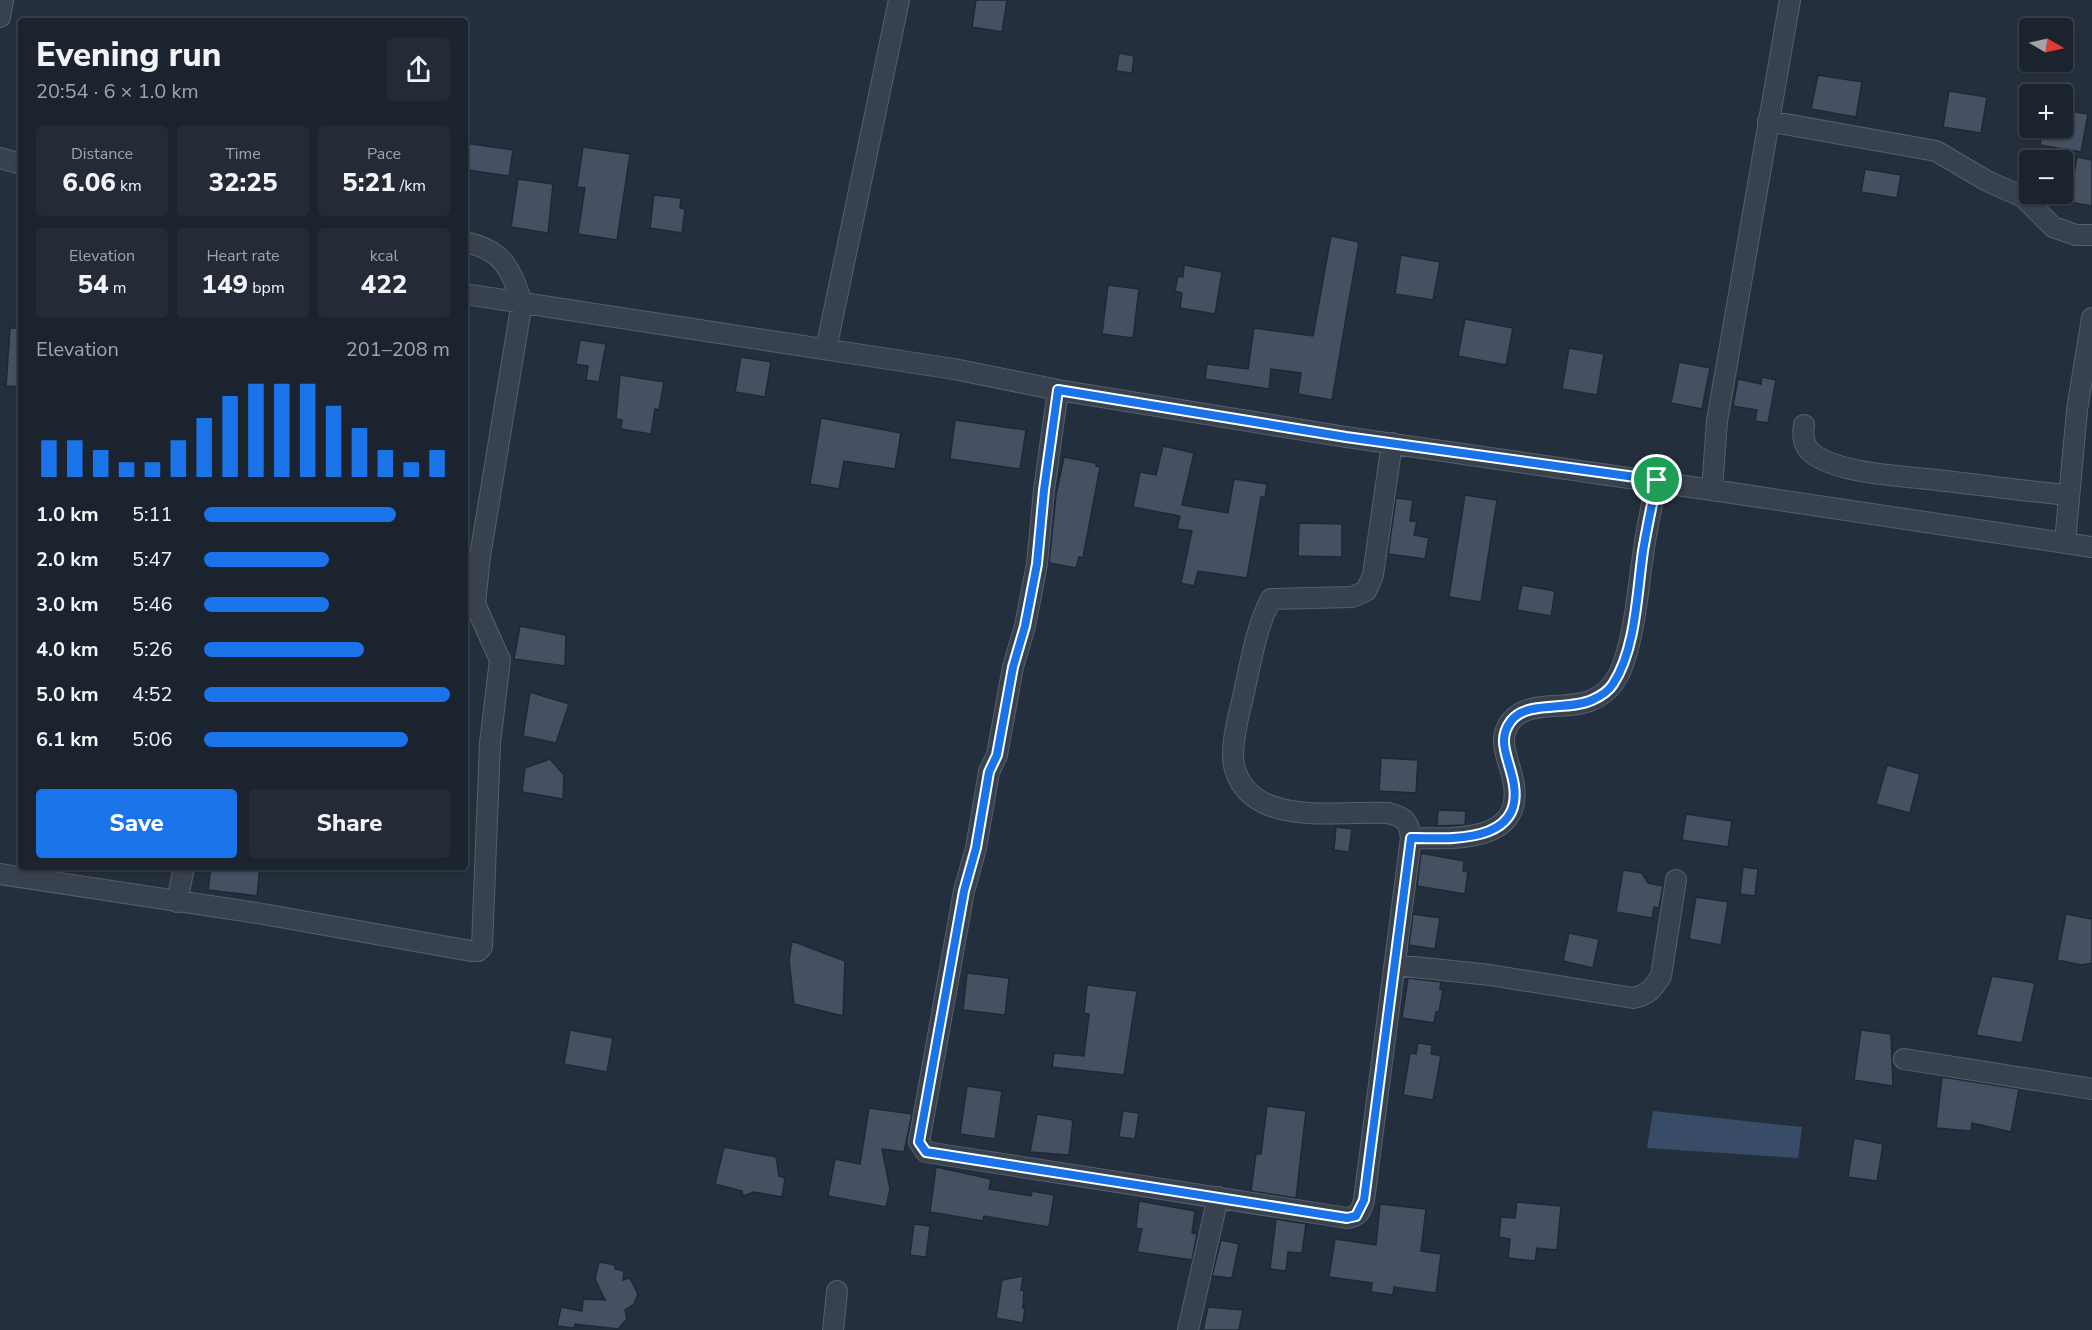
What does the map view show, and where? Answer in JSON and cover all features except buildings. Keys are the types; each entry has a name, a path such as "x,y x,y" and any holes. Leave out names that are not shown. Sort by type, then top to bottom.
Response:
{"street":[{"path":"0,17 3,0"},
{"path":"825,349 899,0"},
{"path":"1712,490 1717,421 1790,0"},
{"path":"1768,121 1936,151 1987,181 2024,197 2053,227 2076,235 2092,236"},
{"path":"0,158 18,163"},
{"path":"0,874 399,936 471,951 478,951 482,947 490,742 500,660 470,603 480,556 522,303 511,272 499,255 482,246 468,243"},
{"path":"468,294 954,369 1058,390 1392,443 1657,480 2092,548"},
{"path":"2065,542 2077,410 2092,318"},
{"path":"1058,390 1044,490 1037,564 1025,626 1013,667 997,755 989,772 976,848 964,891 919,1142 926,1152 1347,1218 1356,1216 1360,1212 1395,965 1411,838 1409,825 1402,816 1388,813 1298,813 1264,802 1245,788 1234,769 1236,729 1249,672 1271,599 1352,597 1366,591 1373,575 1392,443"},
{"path":"1804,425 1803,440 1811,453 1822,459 1851,467 1896,476 2068,495"},
{"path":"1411,838 1486,835 1503,824 1513,806 1515,787 1503,736 1510,722 1527,709 1576,706 1593,700 1607,692 1614,682 1632,624 1657,480"},
{"path":"177,902 183,870"},
{"path":"1395,965 1490,975 1633,998 1645,996 1653,989 1661,976 1676,880"},
{"path":"1904,1059 2092,1089"},
{"path":"1188,1330 1218,1197"},
{"path":"833,1330 837,1291"}],"water":[{"path":"1653,1111 1802,1127 1798,1158 1647,1148"}],"route":[{"path":"1058,390 1346,437 1657,480 1632,624 1620,671 1614,682 1607,692 1593,700 1576,706 1527,709 1517,714 1510,722 1503,736 1515,787 1513,806 1503,824 1486,835 1411,838 1364,1200 1356,1216 1347,1218 926,1152 921,1148 919,1142 926,1094 964,891 976,848 989,772 997,755 1013,667 1025,626 1037,564 1044,490 1058,390"}]}
